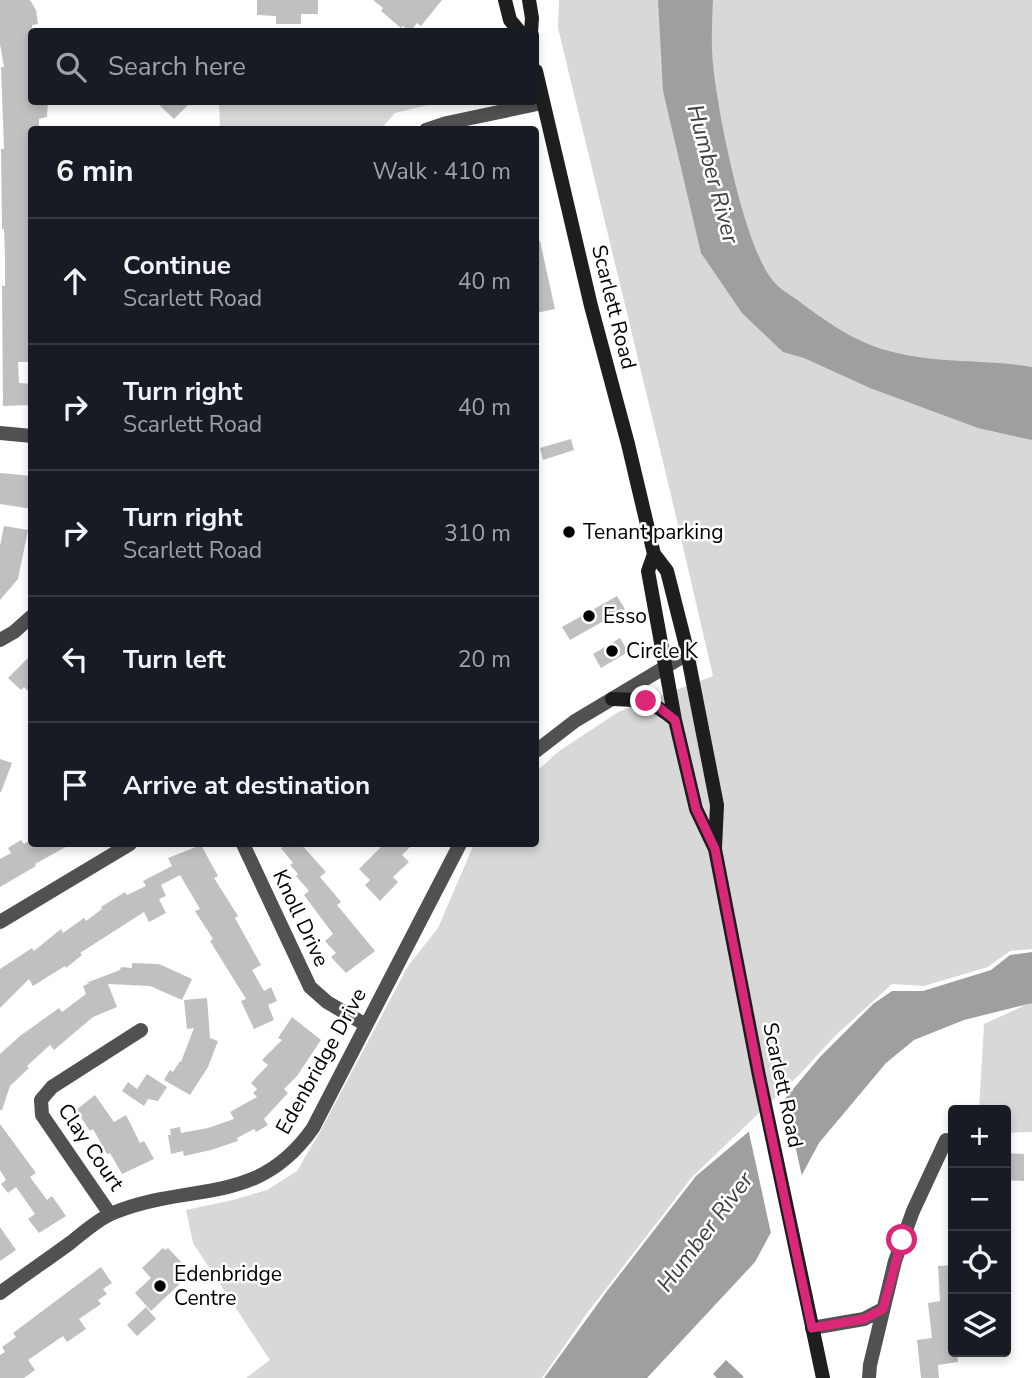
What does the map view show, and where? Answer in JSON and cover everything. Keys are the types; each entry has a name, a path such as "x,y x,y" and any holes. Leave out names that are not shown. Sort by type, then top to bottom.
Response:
{"main road":[{"path":"505,0 510,20 517,28"},
{"path":"529,0 531,28"},
{"name":"Scarlett Road","path":"539,87 654,554 667,571 687,654 717,805 715,849 822,1378"},
{"name":"Scarlett Road","path":"654,554 648,570 675,720 696,809 715,849"},
{"path":"612,699 646,701 656,705 675,720"}],"street":[{"path":"438,126 532,105"},
{"path":"0,433 28,436"},
{"path":"0,640 28,619"},
{"path":"539,749 575,722 687,654"},
{"path":"0,922 125,847"},
{"name":"Knoll Drive","path":"244,847 310,987 327,1002 366,1025"},
{"name":"Edenbridge Drive","path":"0,1293 110,1214 150,1202 258,1178 276,1167 300,1146 313,1128 458,847"},
{"name":"Clay Court","path":"110,1214 40,1109 45,1094 52,1087 141,1030"},
{"path":"869,1378 883,1309 902,1240 946,1140"},
{"path":"812,1328 864,1319 883,1309"}],"shaded area":[{"path":"559,0 1032,0 1032,949 1010,951 988,967 924,986 892,984 835,1036 800,1074 692,1177 585,1316 542,1378 246,1378 270,1360 193,1243 186,1210 267,1190 297,1171 408,966 438,928 473,847 539,847 539,769 559,751 620,711 713,676 558,28"},
{"path":"219,105 428,105 395,113 384,126 220,126"},
{"path":"1032,1002 1032,1132 1011,1133 1011,1105 979,1105 984,1024"}],"water":[{"name":"Humber River","path":"658,0 713,0 713,64 726,145 753,242 764,267 775,283 829,322 876,347 925,358 1032,367 1032,440 978,428 783,352 742,313 701,253 663,91"},
{"name":"Humber River","path":"1032,952 1032,1003 964,1020 914,1040 886,1063 819,1143 755,1262 647,1378 544,1378 696,1176 778,1107 820,1057 873,1004 892,991 923,991 991,970 1010,955"},
{"path":"726,1360 744,1377 717,1378 713,1374"}],"pier":[{"path":"784,1095 803,1181 772,1238 748,1128"}],"building":[{"path":"0,0 30,0 36,10 38,24 28,28 28,105 48,105 47,117 39,119 39,126 28,126 28,362 18,362 19,383 28,384 28,405 3,406 2,286 5,286 5,256 2,229 1,149 4,149 1,67 4,67 0,44"},
{"path":"257,0 318,0 318,14 301,14 301,24 276,24 276,16 257,15"},
{"path":"373,0 442,0 421,26 417,23 413,28 401,28 381,11 383,8"},
{"path":"159,105 188,105 174,119"},
{"path":"539,241 555,309 539,312"},
{"path":"571,439 574,450 543,460 540,448"},
{"path":"0,473 28,476 28,508 0,504"},
{"path":"4,526 28,530 18,579 0,600 0,546"},
{"path":"617,596 625,609 570,640 562,627"},
{"path":"620,638 628,652 601,668 593,654"},
{"path":"28,658 28,690 24,687 21,690 8,678"},
{"path":"0,759 12,763 1,792 0,792"},
{"path":"21,840 24,844 28,842 28,847 66,847 0,887 0,859 11,853 8,848"},
{"path":"202,847 218,876 214,878 238,916 235,918 261,965 252,970 264,991 271,987 277,1001 268,1005 274,1020 254,1029 241,1001 246,999 210,941 213,939 195,911 200,909 180,875 161,885 166,896 159,899 166,913 149,922 144,912 80,953 82,955 66,968 65,966 33,986 29,979 0,1008 0,969 32,948 34,951 61,929 63,933 84,918 86,921 102,909 101,907 125,892 127,895 146,886 143,881 172,866 168,858"},
{"path":"304,847 326,872 320,877 341,902 337,905 375,951 346,973 331,957 336,953 325,941 333,934 304,895 309,891 296,876 298,874 290,865 293,863 281,848"},
{"path":"381,847 410,847 402,855 409,862 393,877 398,882 380,901 365,885 370,880 359,869"},
{"path":"132,963 159,964 192,979 182,1000 150,986 108,984 117,1007 93,1017 54,1050 50,1045 10,1086 0,1110 0,1054 59,1008 62,1012 86,994 83,986 90,983 86,983 120,970 121,967 132,968"},
{"path":"207,998 210,1038 218,1041 208,1067 190,1095 164,1080 170,1070 173,1072 181,1062 194,1028 187,1029 184,1000"},
{"path":"292,1017 321,1040 297,1076 284,1089 288,1093 264,1119 268,1125 237,1138 238,1141 211,1150 184,1156 183,1151 171,1154 168,1135 171,1135 170,1129 180,1127 181,1133 234,1119 230,1112 257,1097 253,1093 257,1089 251,1083 268,1065 262,1060 282,1040 278,1038"},
{"path":"147,1074 167,1087 158,1101 148,1099 144,1106 122,1091 128,1082 137,1089"},
{"path":"95,1095 114,1122 126,1115 140,1143 144,1141 154,1159 122,1174 93,1129 90,1131 76,1110"},
{"path":"0,1124 36,1173 30,1177 47,1200 52,1196 66,1216 39,1233 28,1219 35,1214 16,1187 8,1193 1,1184 6,1180 0,1170"},
{"path":"1011,1153 1024,1154 1024,1181 1011,1180"},
{"path":"0,1227 16,1250 0,1261"},
{"name":"Edenbridge Centre","path":"163,1248 168,1248 185,1266 178,1272 185,1279 151,1311 135,1293 151,1278 142,1268"},
{"path":"948,1265 948,1357 958,1357 958,1362 938,1365 939,1378 921,1378 917,1340 932,1338 928,1303 940,1301 938,1266"},
{"path":"101,1267 112,1283 103,1289 107,1294 98,1300 101,1304 79,1319 86,1329 67,1342 63,1336 28,1360 35,1370 24,1378 0,1378 0,1355 5,1352 2,1347 16,1337 13,1333"},
{"path":"146,1307 156,1319 137,1336 127,1325"}],"place":[{"name":"Tenant parking","path":"569,532"},
{"name":"Esso","path":"589,616"},
{"name":"Circle K","path":"612,651"},
{"name":"Edenbridge Centre","path":"160,1286"}],"route":[{"path":"646,701 656,705 675,720 696,809 715,849 812,1328 864,1319 883,1309 902,1240"}]}
